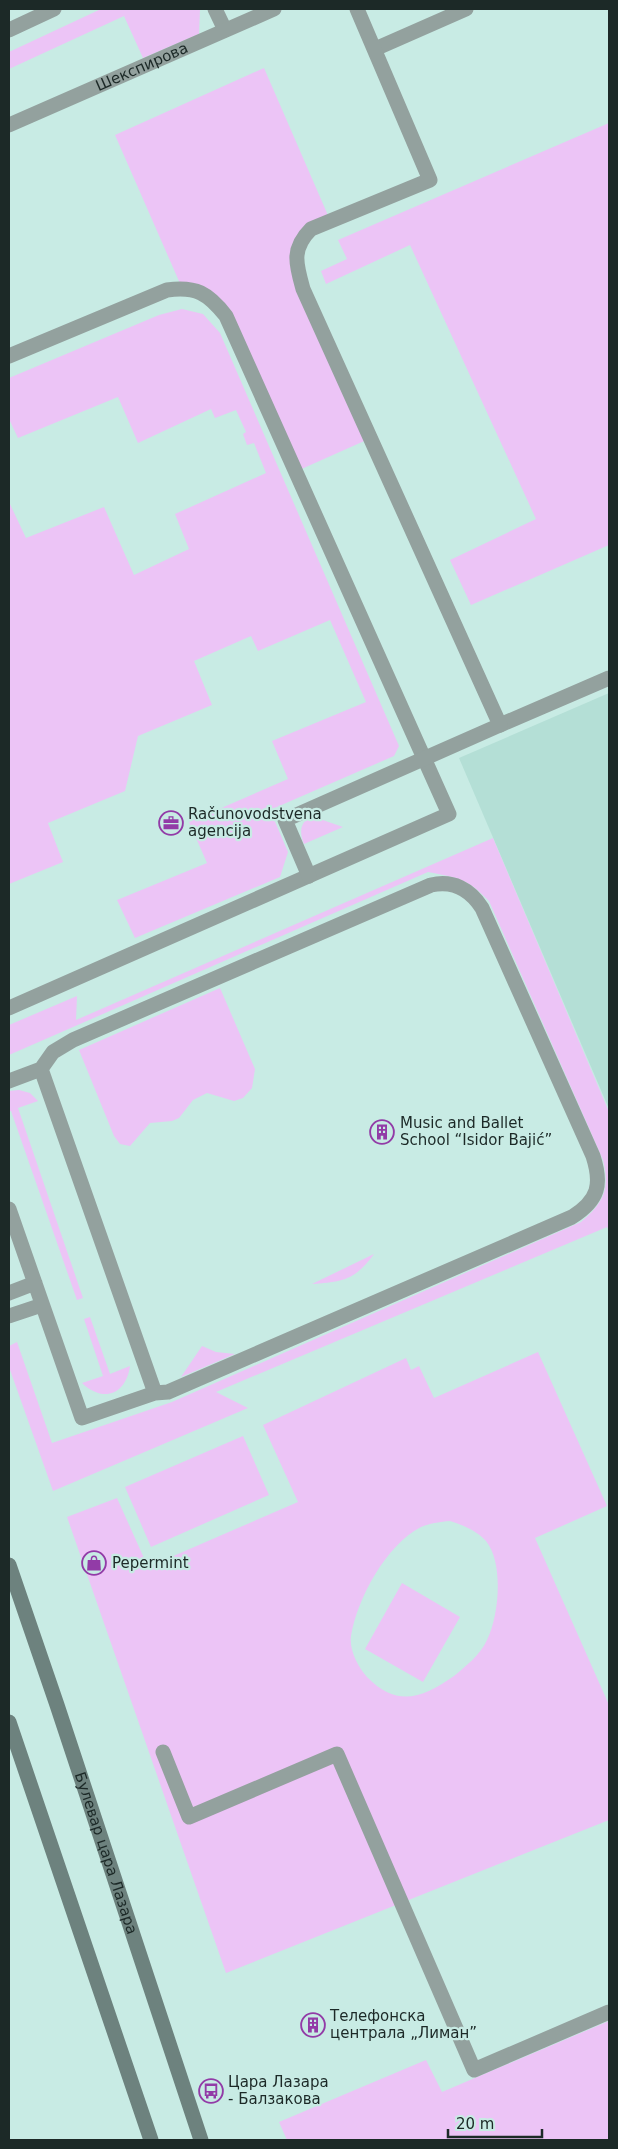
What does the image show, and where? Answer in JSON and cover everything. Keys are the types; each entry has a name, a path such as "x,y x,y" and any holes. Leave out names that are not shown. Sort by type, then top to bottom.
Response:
{"main road":[{"name":"Булевар цара Лазара","path":"9,1565 58,1705 201,2140"},
{"path":"9,1722 151,2140"}],"street":[{"path":"9,30 54,9"},
{"path":"215,9 225,30"},
{"name":"Шекспирова","path":"9,125 274,9"},
{"path":"357,9 430,180 310,229 300,239 296,253 297,268 303,289 500,725"},
{"path":"375,49 466,9"},
{"path":"9,356 167,290 182,288 201,292 214,300 226,316 450,814 9,1008"},
{"path":"309,876 285,820 609,678"},
{"path":"9,1081 41,1069 53,1052 73,1040 431,885 450,884 464,889 475,897 482,908 593,1156 599,1174 598,1187 591,1201 572,1217 168,1392 155,1393 82,1418 9,1209"},
{"path":"41,1069 155,1393"},
{"path":"9,1293 35,1284"},
{"path":"9,1316 42,1305"},
{"path":"162,1752 189,1817 337,1754 474,2070 609,2012"}],"shaded area":[{"path":"101,9 200,9 199,34 143,58 124,16 9,69 9,52"},
{"path":"264,68 330,220 296,253 371,438 297,471 226,316 182,288 115,135"},
{"path":"609,123 609,545 471,605 450,560 536,519 410,245 326,284 321,271 347,259 338,240"},
{"path":"182,309 203,314 220,333 399,746 394,756 270,810 288,852 280,877 135,938 117,900 207,863 189,822 288,779 272,741 366,702 330,620 258,651 251,636 194,661 212,705 138,736 125,791 48,823 63,862 9,884 9,502 26,538 104,507 134,575 189,549 175,514 266,473 254,443 247,445 243,434 246,432 236,410 215,418 211,409 138,443 118,397 18,438 9,419 9,378 159,315"},
{"path":"609,693 609,1109 459,758"},
{"path":"311,816 343,827 304,844 301,836 302,828"},
{"path":"493,838 609,1112 609,1231 607,1227 216,1392 248,1408 53,1491 9,1367 9,1346 17,1342 52,1443 172,1402 581,1222 600,1202 606,1179 603,1160 489,901 468,883 447,876 428,872 9,1055 9,1025 77,996 76,1020"},
{"path":"220,988 255,1069 252,1088 243,1098 234,1101 207,1093 193,1100 179,1118 172,1121 150,1123 130,1146 120,1144 114,1136 79,1050"},
{"path":"19,1090 30,1093 38,1101 18,1108 83,1298 77,1300 11,1111 9,1111 9,1091"},
{"path":"374,1254 361,1269 348,1278 312,1284"},
{"path":"90,1317 110,1374 130,1366 124,1384 112,1393 98,1393 82,1383 103,1376 84,1319"},
{"path":"202,1346 216,1352 235,1354 181,1377"},
{"path":"538,1352 607,1506 535,1538 609,1705 609,1820 226,1973 67,1517 117,1498 148,1567 298,1502 263,1425 406,1358 411,1370 419,1366 434,1398","holes":["450,1521 478,1534 486,1541 492,1551 498,1590 491,1630 477,1655 443,1684 432,1690 410,1696 389,1693 378,1687 367,1677 357,1663 351,1647 354,1621 375,1574 396,1546 421,1527"]},
{"path":"243,1436 269,1495 151,1547 125,1487"},
{"path":"402,1583 460,1617 423,1682 365,1649"},
{"path":"609,2021 609,2140 287,2140 279,2122 426,2060 442,2092"}],"place":[{"name":"Računovodstvena agencija","path":"171,823"},
{"name":"Music and Ballet School “Isidor Bajić”","path":"382,1132"},
{"name":"Pepermint","path":"94,1563"},
{"name":"Телефонска централа „Лиман”","path":"313,2025"},
{"name":"Цара Лазара - Балзакова","path":"211,2091"}]}
